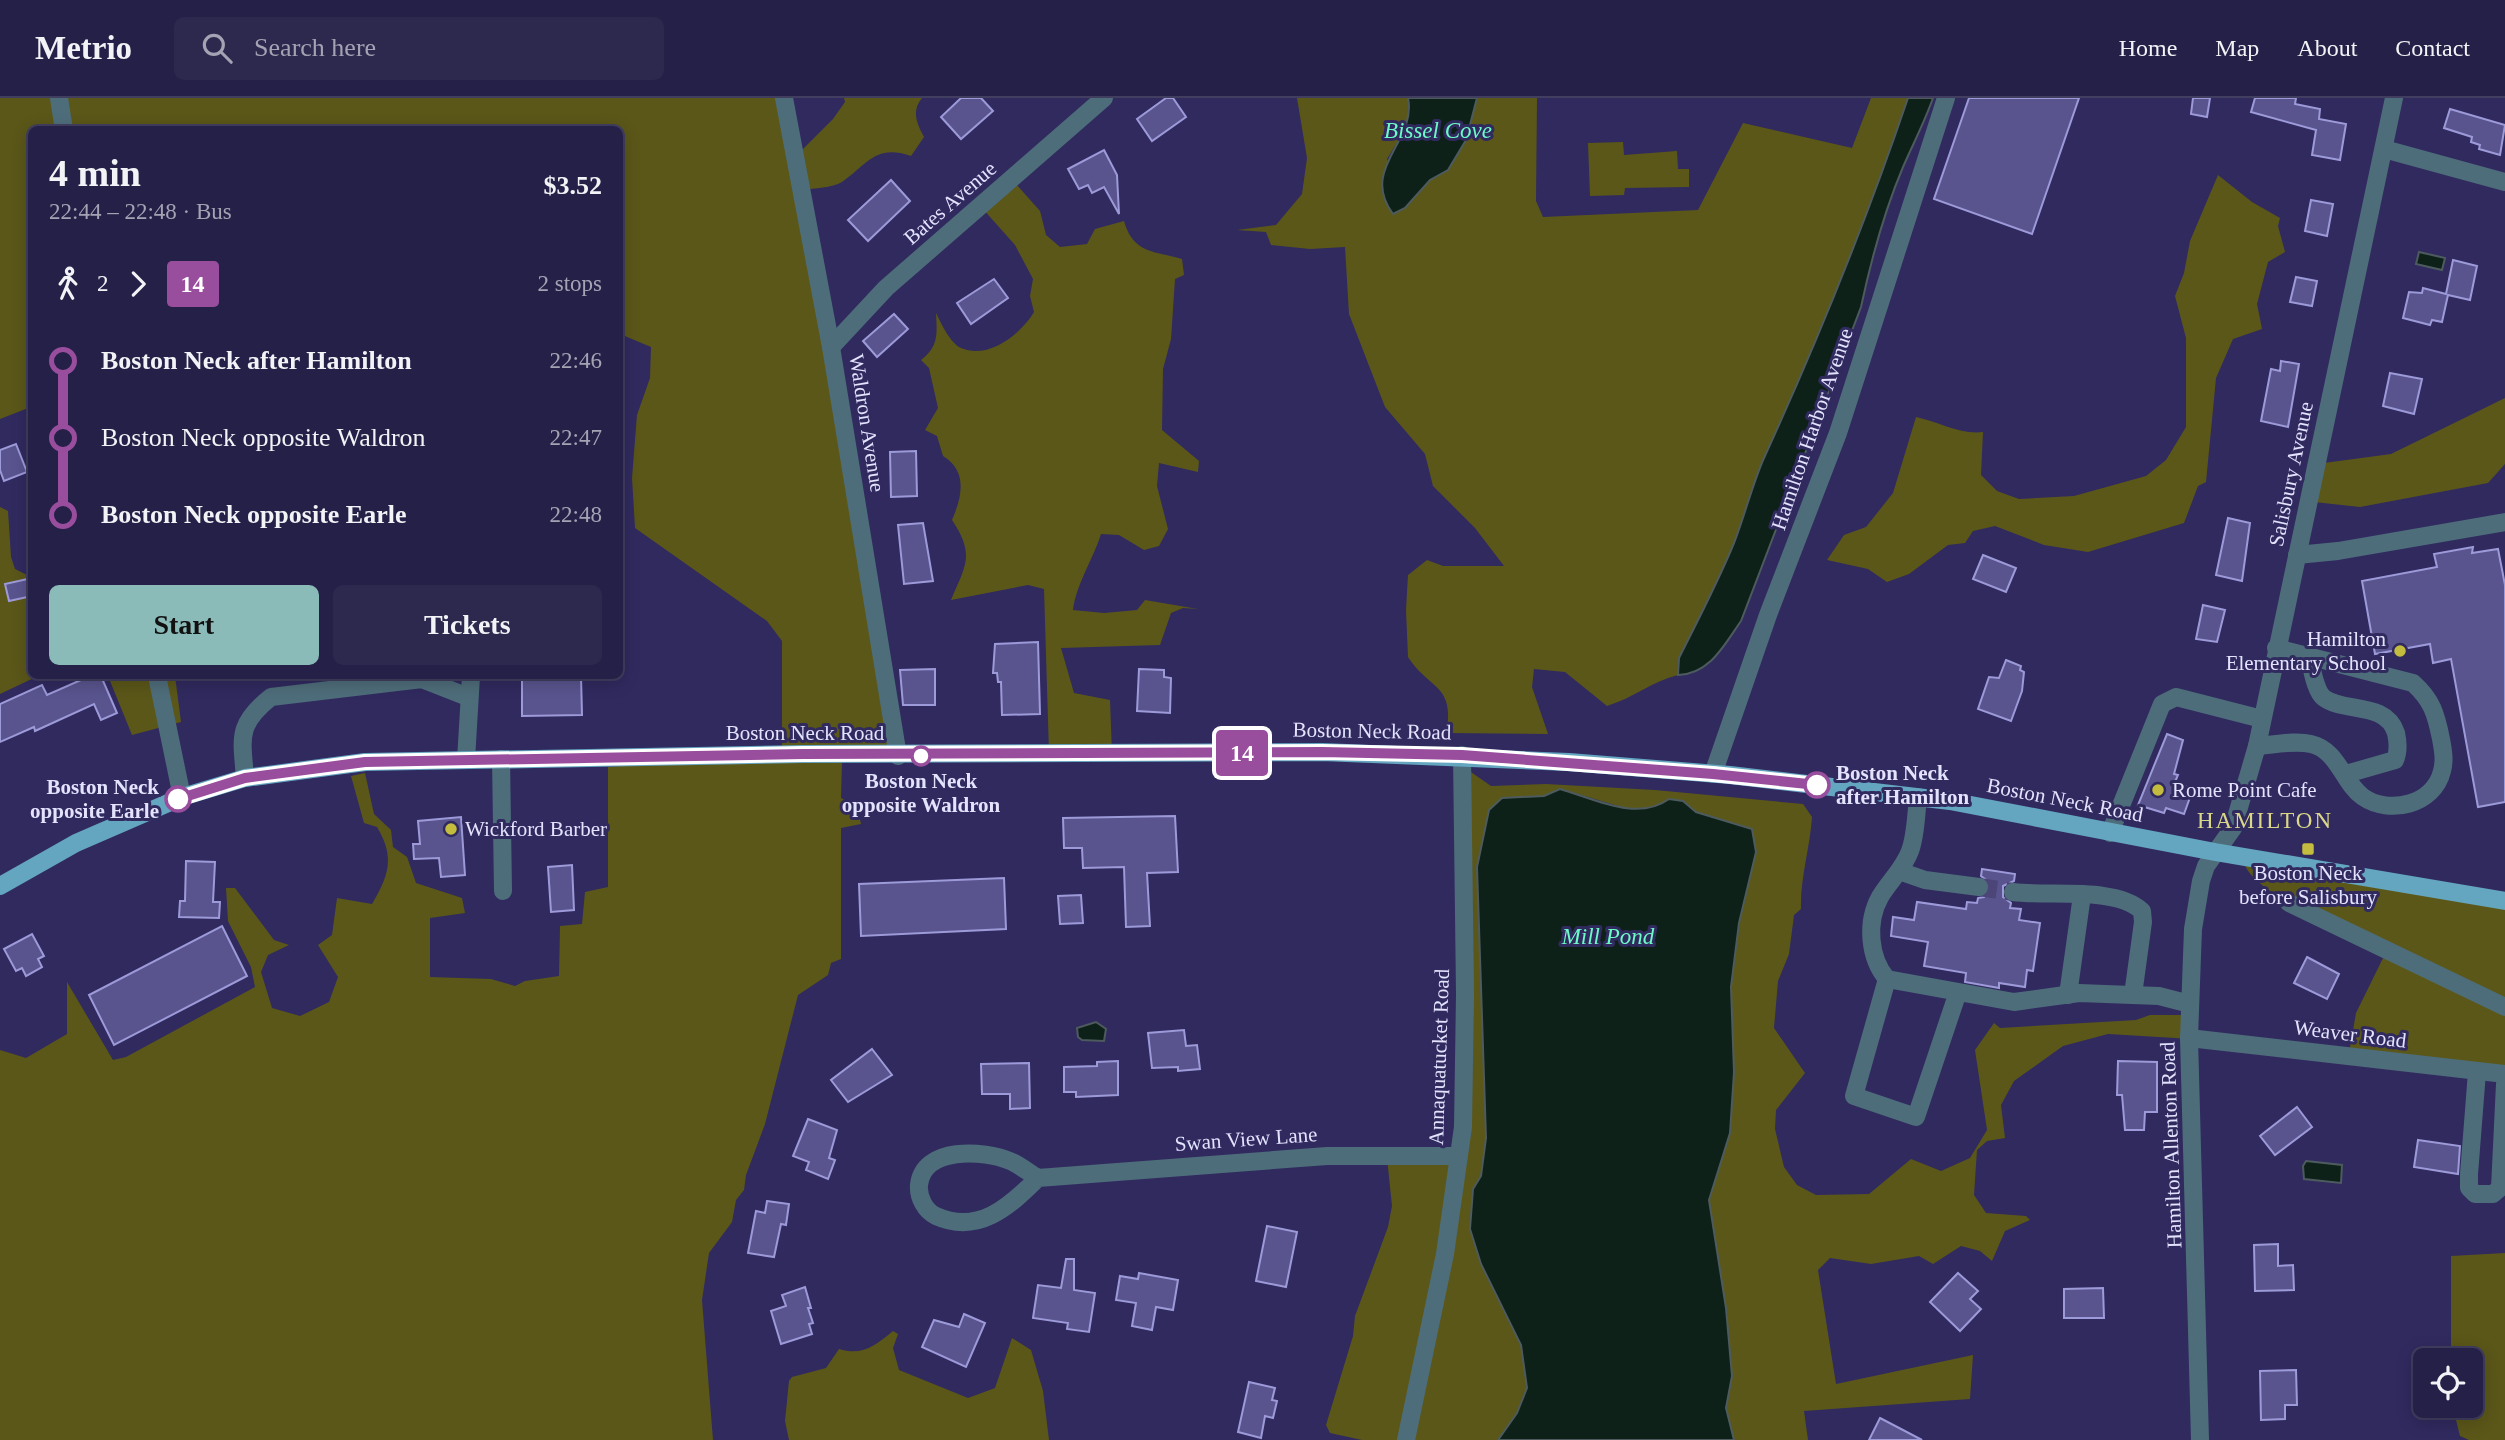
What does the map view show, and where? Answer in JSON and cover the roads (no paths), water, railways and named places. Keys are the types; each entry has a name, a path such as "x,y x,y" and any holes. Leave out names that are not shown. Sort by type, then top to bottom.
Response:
{"main road":[{"name":"Boston Neck Road","path":"0,886 76,844 182,797 245,778 365,762 803,754 898,756 1322,752 1462,755 1713,774 1918,797 2215,852 2505,901"}],"street":[{"path":"59,98 63,126"},
{"name":"Waldron Avenue","path":"784,98 831,347 898,756"},
{"name":"Bates Avenue","path":"831,347 887,288 1104,98"},
{"name":"Hamilton Harbor Avenue","path":"1713,774 1768,615 1838,433 1946,98"},
{"name":"Salisbury Avenue","path":"2215,852 2233,828 2257,746 2394,98"},
{"path":"2384,149 2505,182"},
{"path":"2297,555 2505,522"},
{"path":"2257,746 2311,744 2326,752 2361,796 2378,805 2407,805 2425,796 2442,774 2444,759 2435,709 2428,696 2413,683 2276,648"},
{"path":"2309,657 2319,692 2325,699 2374,711 2393,725 2398,740 2395,760 2346,774"},
{"path":"157,679 182,797"},
{"path":"245,778 242,731 259,707 271,697 422,679 468,697"},
{"path":"466,760 471,679"},
{"path":"2110,833 2162,704 2176,698 2262,719"},
{"name":"Annaquatucket Road","path":"1406,1440 1445,1254 1463,1127 1465,994 1462,755"},
{"path":"501,759 503,891"},
{"path":"1918,797 1910,852 1879,899 1872,924 1873,952 1878,969 1887,979 2014,1002 2068,995 2133,995 2159,996 2190,1004"},
{"name":"Hamilton Allenton Road","path":"2200,1440 2189,1038 2196,898 2206,866 2215,852"},
{"path":"1899,871 1925,880 1979,887"},
{"path":"2013,892 2082,895 2132,901 2142,911 2133,995"},
{"path":"2068,995 2082,895"},
{"path":"2289,903 2505,1006"},
{"path":"1887,979 1854,1096 1916,1117 1958,992"},
{"name":"Weaver Road","path":"2189,1038 2505,1074"},
{"path":"2477,1072 2469,1174 2469,1188 2475,1194 2493,1194 2500,1188 2505,1084"},
{"path":"951,1154 980,1154 1010,1161 1038,1178 1012,1204 981,1221 961,1224 931,1214 921,1202 919,1185 925,1170 951,1154"},
{"name":"Swan View Lane","path":"1038,1178 1327,1156 1458,1156"}],"water":[{"name":"Bissel Cove","path":"1408,98 1477,98 1466,140 1448,170 1430,180 1405,208 1393,214 1384,198 1382,183 1385,169 1405,128 1409,114"},
{"path":"1908,98 1933,98 1896,184 1879,236 1861,307 1741,621 1708,664 1699,670 1678,675 1679,658 1734,543 1760,468 1859,234"},
{"path":"2419,252 2445,258 2442,270 2416,264"},
{"name":"Mill Pond","path":"1560,789 1601,803 1630,809 1657,806 1669,799 1683,801 1696,812 1752,829 1756,852 1739,923 1731,987 1734,1072 1730,1133 1709,1200 1726,1308 1732,1376 1726,1408 1734,1440 1498,1440 1517,1413 1527,1388 1521,1345 1481,1264 1470,1229 1473,1189 1481,1176 1486,1138 1477,867 1489,810 1502,798 1544,796"},
{"path":"1096,1022 1106,1029 1104,1041 1082,1040 1078,1037 1077,1028"},
{"path":"2306,1161 2342,1165 2341,1183 2304,1179 2303,1166"}],"tunnel":[{"path":"1979,887 2013,892"}],"place":[{"name":"Hamilton Elementary School","path":"2400,651"},
{"name":"Boston Neck opposite Waldron","path":"921,756"},
{"name":"Boston Neck after Hamilton","path":"1817,785"},
{"name":"Rome Point Cafe","path":"2158,790"},
{"name":"Boston Neck opposite Earle","path":"178,799"},
{"name":"Wickford Barber","path":"451,829"},
{"name":"Boston Neck before Salisbury","path":"2308,849"}],"district":[{"name":"HAMILTON","path":"2265,820"}]}
